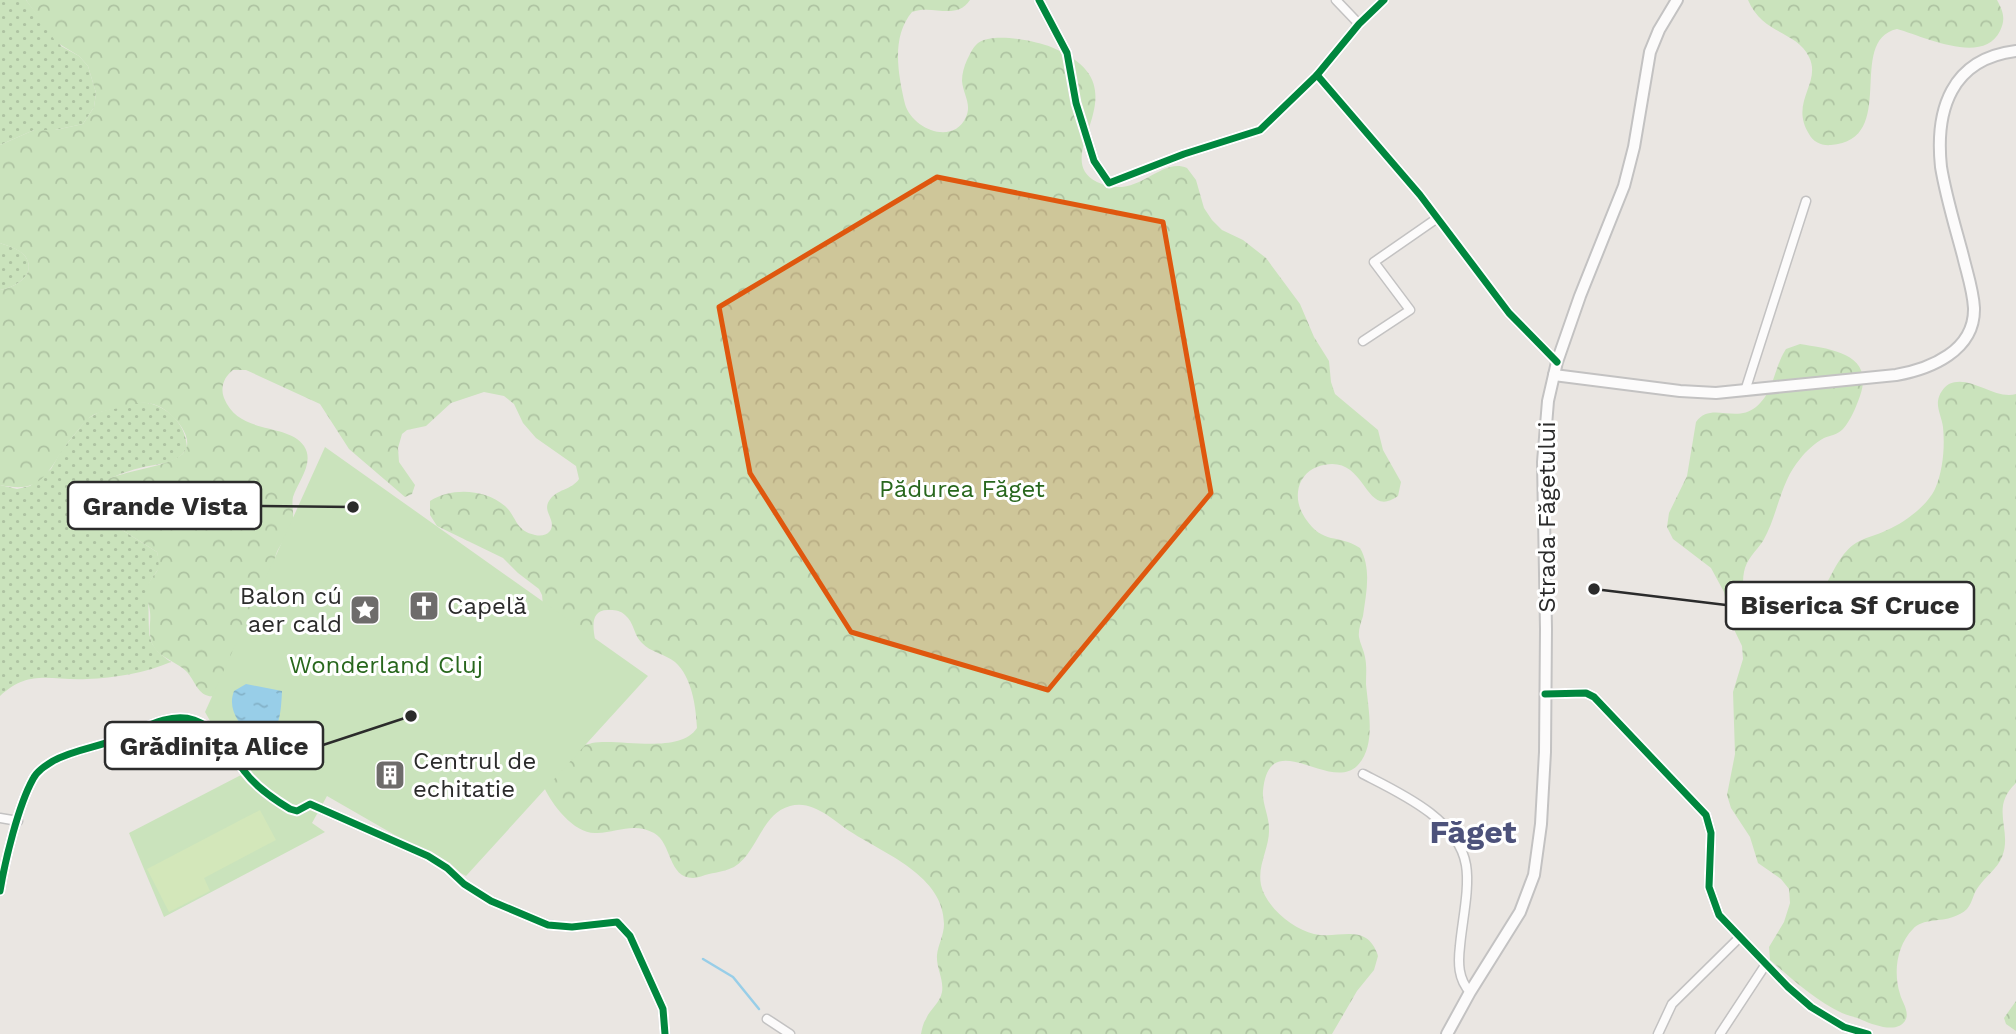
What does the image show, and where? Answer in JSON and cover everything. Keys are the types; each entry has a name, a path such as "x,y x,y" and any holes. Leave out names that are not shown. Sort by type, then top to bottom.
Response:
{"main road":[{"name":"Strada Făgetului","path":"1447,1034 1520,912 1534,874 1541,824 1545,694 1544,436 1557,362 1624,186 1634,147 1650,52 1658,30 1677,0"},
{"path":"1554,375 1716,393 1913,372 1941,361 1959,345 1971,327 1974,309 1941,167 1939,148 1942,117 1950,92 1966,71 1994,57 2016,51"}],"street":[{"path":"1039,0 1067,53 1076,103 1094,161 1110,183 1184,154 1261,130 1317,75 1359,24 1384,0"},
{"path":"1336,0 1359,24"},
{"path":"1317,75 1420,195 1509,313 1557,362"},
{"path":"1745,391 1806,201"},
{"path":"1363,341 1410,310 1374,262 1436,219"},
{"path":"1545,694 1586,693 1594,696 1706,815 1711,833 1709,887 1719,915 1811,1007 1843,1027 1868,1034"},
{"path":"0,891 18,821 38,772 54,760 106,744 164,720 194,720 216,733 248,776 290,809 296,811 310,804 428,856 491,901 548,925 572,927 617,922 630,936 663,1009 665,1034"},
{"path":"1363,774 1416,802 1453,835 1462,853 1466,866 1459,960 1463,984 1470,992"},
{"path":"0,818 18,821"},
{"path":"1658,1034 1672,1004 1740,937"},
{"path":"1720,1034 1766,964"},
{"path":"767,1019 790,1034"}],"highlighted area":[{"path":"937,177 1163,222 1211,493 1048,690 851,632 750,473 719,307"}],"green space":[{"path":"0,0 26,0 61,46 79,56 88,66 96,93 94,107 83,124 55,130 34,130 0,145"},
{"name":"Pădurea Făget","path":"26,0 970,0 958,10 912,12 901,33 898,56 905,104 909,113 924,127 943,132 960,126 968,112 962,75 967,60 978,43 994,38 1025,40 1051,47 1079,63 1093,81 1095,100 1082,155 1084,170 1097,182 1111,187 1124,187 1167,168 1187,168 1196,180 1204,208 1212,220 1222,230 1243,240 1266,258 1300,304 1314,337 1329,361 1335,394 1378,430 1383,450 1401,482 1398,496 1386,501 1377,500 1356,475 1334,464 1317,467 1306,474 1298,492 1300,509 1312,527 1325,536 1360,548 1367,573 1359,634 1366,660 1370,726 1363,758 1357,766 1345,772 1331,772 1288,761 1276,763 1268,772 1263,791 1269,835 1260,877 1268,901 1289,922 1306,931 1323,935 1359,935 1367,939 1378,956 1374,970 1357,991 1332,1034 921,1034 924,1022 942,992 937,960 944,928 941,907 934,892 910,868 823,812 799,805 780,810 766,825 749,852 734,867 693,878 679,872 664,844 654,833 640,828 589,832 565,818 544,787 577,748 604,742 648,744 677,741 697,728 694,702 681,668 671,659 642,643 623,614 610,610 597,614 594,619 594,632 598,652 544,616 539,589 503,558 437,526 430,515 430,501 439,496 458,492 478,493 505,506 520,527 528,533 541,535 550,531 552,523 547,505 552,497 579,479 576,466 536,438 523,423 514,404 504,396 484,392 451,403 426,426 407,430 402,434 398,448 399,462 415,485 412,494 405,497 349,449 320,404 246,370 233,370 225,379 222,390 231,410 252,424 297,439 304,446 308,459 293,497 292,524 276,555 275,568 216,696 201,692 186,671 158,652 151,641 147,593 150,581 158,569 157,552 100,516 88,500 89,492 98,484 126,473 159,465 182,454 187,446 186,437 173,417 160,407 144,403 100,412 86,421 43,478 29,486 0,485 0,290 18,283 29,269 23,254 0,243 0,145 34,130 55,130 83,124 94,107 96,93 88,66 79,56 56,42"},
{"path":"1748,0 1997,0 2003,19 2000,31 1992,41 1967,48 1897,29 1882,37 1874,51 1868,109 1863,126 1852,139 1828,145 1813,139 1804,123 1802,112 1812,76 1809,57 1797,42 1762,20"},
{"path":"0,243 23,254 29,269 18,283 0,290"},
{"path":"1800,344 1836,351 1847,356 1856,362 1861,370 1863,382 1857,405 1843,429 1814,445 1793,468 1768,531 1745,568 1743,584 1748,599 1757,608 1774,616 1797,615 1808,609 1824,589 1844,554 1853,545 1901,523 1921,508 1931,495 1938,482 1943,459 1943,427 1938,404 1939,396 1945,387 1965,382 1999,394 2016,394 2016,783 2004,801 2005,847 2000,861 1977,889 1965,910 1959,915 1922,923 1913,929 1903,943 1898,959 1897,977 1907,1016 1903,1024 1893,1027 1874,1024 1832,1008 1804,989 1770,960 1769,947 1784,922 1790,903 1789,889 1781,879 1758,863 1750,837 1731,808 1727,795 1735,754 1733,692 1743,659 1742,646 1730,621 1724,592 1711,568 1673,539 1667,527 1669,513 1687,476 1696,422 1709,413 1740,414 1756,407 1767,395 1786,349"},
{"path":"138,402 156,406 172,415 183,430 187,448 170,462 135,469 99,484 89,492 88,500 100,516 157,552 159,567 149,585 149,633 155,648 171,662 140,672 108,677 31,679 11,687 0,696 0,485 17,489 30,486 51,469 61,451 87,419 99,412"},
{"name":"Wonderland Cluj","path":"325,447 648,676 466,876 327,796 312,823 325,832 164,917 129,833 241,775 205,712"},
{"path":"260,810 276,840 204,878 210,891 169,912 147,869"},
{"path":"2016,1001 2016,1031 2006,1024 2004,1018"}],"water":[{"path":"246,684 282,691 278,723 269,735 253,736 243,727 233,710 234,691"}],"waterway":[{"path":"703,959 733,977 759,1009"}],"cycle path":[{"path":"1039,0 1067,53 1076,103 1094,161 1109,183 1184,154 1260,130 1317,75 1359,24 1384,0"},
{"path":"1317,75 1420,195 1509,313 1557,362"},
{"path":"1545,694 1586,693 1594,697 1706,815 1711,833 1709,887 1719,915 1788,987 1811,1007 1844,1027 1868,1034"},
{"path":"0,891 17,818 33,779 42,769 61,757 114,740 157,722 185,718 212,730 255,783 290,809 297,811 310,804 428,856 491,901 548,925 572,927 617,922 630,936 663,1009 665,1034"}],"place":[{"name":"Grande Vista","path":"353,507"},
{"name":"Biserica Sf Cruce","path":"1594,589"},
{"name":"Capelă","path":"424,606"},
{"name":"Balon cú aer cald","path":"365,610"},
{"name":"Grădinița Alice","path":"411,716"},
{"name":"Centrul de echitatie","path":"390,775"}],"district":[{"name":"Făget","path":"1473,832"}]}
